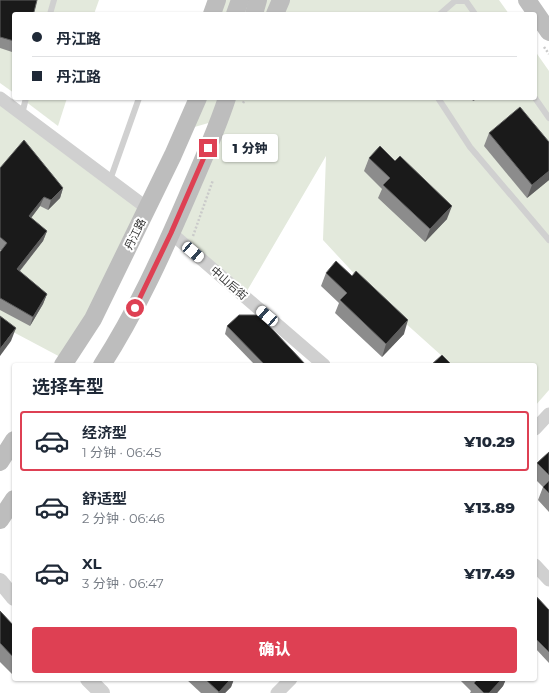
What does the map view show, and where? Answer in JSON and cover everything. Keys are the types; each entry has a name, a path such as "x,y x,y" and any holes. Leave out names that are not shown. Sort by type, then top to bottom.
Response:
{"main road":[{"path":"213,12 216,0"},
{"path":"236,12 240,0"},
{"path":"255,12 258,0"},
{"path":"276,12 281,0"},
{"path":"527,0 535,12"},
{"path":"537,15 549,32"},
{"path":"184,130 191,100"},
{"name":"丹江路","path":"64,363 93,319 173,155 197,100"},
{"path":"103,363 121,335 171,233 220,120 226,100"},
{"path":"220,120 233,100"},
{"path":"0,462 12,443"},
{"path":"0,520 12,501"}],"street":[{"path":"0,98 147,208"},
{"name":"中山后街","path":"171,233 322,363"},
{"path":"537,427 549,414"},
{"path":"537,567 549,580"},
{"path":"0,581 12,596"},
{"path":"90,681 102,693"},
{"path":"277,693 288,681"}],"lane":[{"path":"51,12 54,0"},
{"path":"442,12 455,1 466,1 474,12"},
{"path":"22,114 26,100"},
{"path":"110,180 138,100"},
{"path":"439,100 470,147 547,232 549,240"},
{"path":"536,100 549,118"}],"shaded area":[{"path":"0,0 99,0 95,12 12,12 12,92 0,83"},
{"path":"217,0 499,0 508,12 213,12"},
{"path":"537,54 549,71 549,390 537,404 537,363 450,363 374,295 323,240 326,156 244,296 171,233 219,120 184,130 191,100 537,100"},
{"path":"0,98 147,208 66,360 0,325"},
{"path":"24,100 66,100 58,126"}],"building":[{"path":"0,0 37,0 34,12 12,12 12,40 0,37"},
{"path":"520,107 549,142 549,171 532,185 489,133"},
{"path":"24,140 63,188 51,200 44,197 29,216 47,231 17,269 47,294 33,317 0,298 0,252 7,243 0,237 0,168"},
{"path":"380,146 395,161 400,156 452,206 430,229 383,185 390,178 369,158"},
{"path":"336,261 352,276 356,271 408,320 386,344 340,300 347,293 326,273"},
{"path":"239,315 259,315 304,363 263,363 227,326"},
{"path":"0,316 16,328 0,349"},
{"path":"442,355 450,363 433,363"},
{"path":"549,452 549,475 537,463"},
{"path":"549,481 549,493 543,487"},
{"path":"537,597 549,610 549,652 537,640"},
{"path":"0,611 12,624 12,656 0,643"},
{"path":"207,681 229,681 219,692"},
{"path":"476,681 500,681 489,693 484,693 474,683"}],"route":[{"path":"135,308 171,233 208,148"}]}
